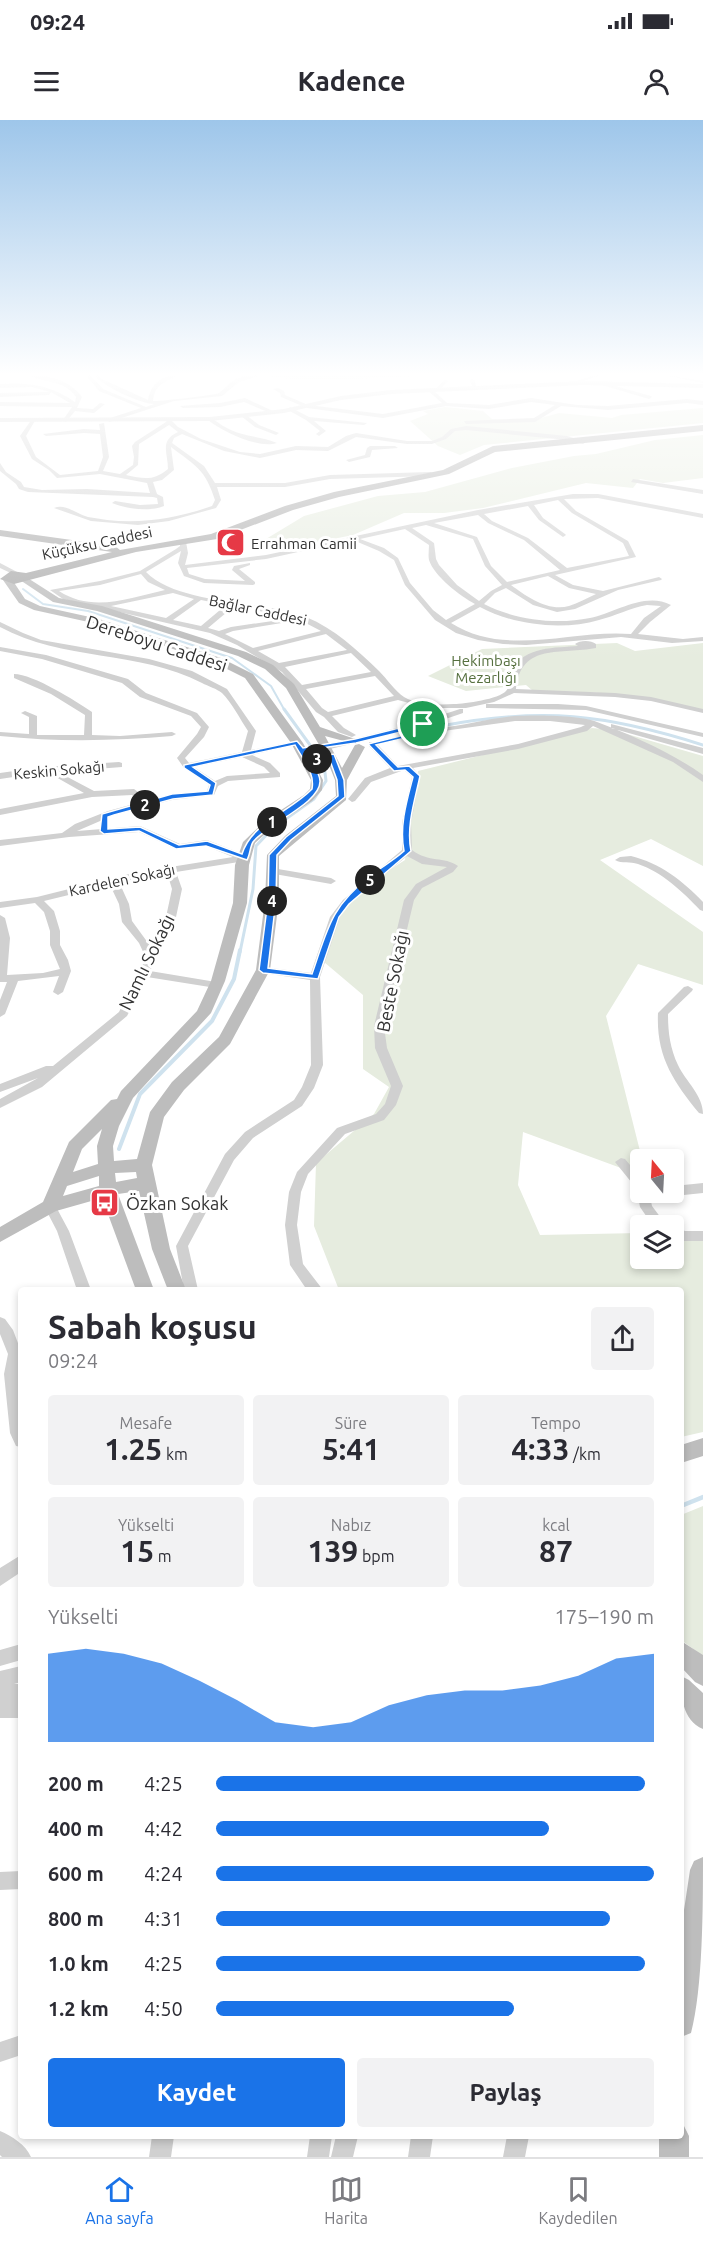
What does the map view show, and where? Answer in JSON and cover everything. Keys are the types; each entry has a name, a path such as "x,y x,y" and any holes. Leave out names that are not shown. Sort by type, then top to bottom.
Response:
{"main road":[{"name":"Küçüksu Caddesi","path":"236,529 287,506 336,492 441,470"},
{"name":"Küçüksu Caddesi","path":"97,551 136,549 213,537 289,508 337,494 450,470"},
{"path":"0,533 97,551"},
{"name":"Küçüksu Caddesi","path":"14,577 119,546 181,543"},
{"path":"14,577 56,600 99,608 207,643 255,660 280,675 290,686 329,751 340,780 342,797 289,839 273,855 272,900 263,970 225,1040 178,1086 156,1116 144,1165 146,1183 166,1261 176,1287"},
{"name":"Dereboyu Caddesi","path":"14,577 22,600 37,608 96,621 234,667 249,676 261,690 300,749 317,780 315,790 308,798 270,823 249,842 244,858 240,903 216,985 204,1013 127,1095 111,1126 105,1146 108,1190 144,1287"},
{"path":"315,729 355,741 340,780"},
{"path":"300,749 319,759 329,751"},
{"path":"50,1206 75,1146 127,1095"},
{"path":"60,1182 105,1168 144,1165"},
{"path":"0,1236 50,1206 108,1190 146,1183"},
{"path":"166,1261 182,1287"},
{"path":"684,1654 699,1667 703,1674"},
{"path":"684,1691 695,1702 703,1717"},
{"path":"684,2002 703,1870"},
{"path":"674,2139 674,2157"}],"street":[{"path":"3,470 19,483 21,488 35,492 81,491 154,495 160,497 161,506 140,507 115,503"},
{"path":"52,470 59,477 100,472 146,481 160,479 171,470"},
{"path":"120,476 132,470"},
{"path":"57,508 68,508 83,518 114,524 165,520 214,507 218,500 204,470"},
{"path":"213,485 285,485 330,477 431,474"},
{"path":"633,480 703,492"},
{"path":"146,481 150,482 154,495"},
{"path":"182,567 267,557 358,540 478,512 559,498 598,496 703,516"},
{"path":"446,623 507,586 565,570 633,557 626,542 574,513 559,498"},
{"path":"529,504 541,519 563,535"},
{"path":"478,512 490,522 526,539 565,570"},
{"path":"426,523 475,538 485,562 507,586 530,600 554,608 565,609 604,593 659,579"},
{"path":"406,527 432,544 432,558 452,587 480,604 501,613 543,622 589,621 648,603 659,602 667,605 647,620 633,636"},
{"path":"326,553 358,540 388,553 397,560 406,583 437,617 485,641 501,643 633,636 681,641 703,639"},
{"path":"181,543 185,553 182,567 186,575 204,581 253,583 238,574 236,567 318,546"},
{"path":"181,543 176,553 147,567 142,572 53,590 65,597 202,629 253,650 278,666 319,710 355,741 372,744 426,727 459,711 500,705 586,708 703,735"},
{"path":"47,550 97,551"},
{"path":"0,565 14,577"},
{"name":"Bağlar Caddesi","path":"142,572 146,579 173,591 302,618 329,631 399,697 413,704 446,708 488,701 508,693 615,695 651,699 703,711"},
{"path":"549,574 572,587 604,593"},
{"path":"105,605 173,591"},
{"path":"167,621 201,597"},
{"path":"202,629 232,604"},
{"path":"207,643 231,629 302,618"},
{"path":"0,624 20,635 40,642 169,665 218,687 235,705 252,731 245,755"},
{"path":"253,650 329,631"},
{"path":"500,705 508,693 516,669 524,660 550,650 593,646 559,640"},
{"path":"0,649 43,657 125,681 132,684 142,695 183,710 202,720 205,727 201,735 181,758 187,766 214,784"},
{"path":"278,666 352,651"},
{"path":"300,688 375,674"},
{"path":"17,676 43,686 89,714 88,737"},
{"path":"327,715 399,697"},
{"path":"25,713 33,716 33,737"},
{"path":"329,751 355,741 426,727 455,729 504,720 567,719 619,727 703,751"},
{"path":"352,799 369,780 401,768 518,746 584,729 592,723"},
{"path":"592,723 676,760 703,779"},
{"path":"0,734 33,737 141,737 172,734"},
{"path":"190,1287 182,1246 230,1157 249,1134 298,1103 308,1088 317,1065 315,977 335,917 346,902 374,876 398,861 407,851 405,841 408,814 416,776 401,768 372,744"},
{"path":"187,766 212,759 300,749"},
{"path":"214,784 227,779 277,775 267,765 245,755"},
{"name":"Keskin Sokağı","path":"0,776 119,765"},
{"path":"48,770 92,794"},
{"path":"65,835 78,826 104,816 172,797 211,793 214,784"},
{"path":"0,812 92,794 134,792 148,804"},
{"path":"104,816 106,824 104,831"},
{"path":"0,843 140,829 178,847 207,843 244,858"},
{"name":"Beste Sokağı","path":"312,1287 297,1265 291,1225 295,1192 303,1172 341,1131 380,1116 390,1105 397,1086 381,1048 379,1026 409,900 419,886 450,870 453,866 445,863 427,863 407,851"},
{"name":"Kardelen Sokağı","path":"0,905 37,900 113,880 170,869 244,858"},
{"path":"620,860 640,860 675,882 703,908"},
{"name":"Namlı Sokağı","path":"0,1104 38,1084 123,1014 171,917 177,889 170,869"},
{"path":"272,871 331,881"},
{"path":"113,880 124,904 127,922 144,942 150,957"},
{"path":"37,900 49,911 55,931 55,945 66,971 58,992"},
{"path":"0,918 5,938 1,979 43,976 66,971"},
{"path":"263,970 315,977"},
{"path":"143,973 216,985"},
{"path":"0,1014 14,978"},
{"path":"688,989 663,1013 662,1028 665,1049 679,1080 703,1110"},
{"path":"0,1088 64,1064"},
{"path":"621,1162 630,1173"},
{"path":"684,1190 703,1188"},
{"path":"50,1206 63,1231 83,1287"},
{"path":"684,1236 703,1236"},
{"path":"0,1323 8,1334 15,1354 11,1374 18,1435"},
{"path":"0,1578 18,1564"},
{"path":"0,1658 18,1653"},
{"path":"0,1680 18,1675"},
{"path":"0,1693 18,1693"},
{"path":"0,1709 18,1709"},
{"path":"0,1881 18,1880"},
{"path":"0,2052 18,2046"},
{"path":"160,2157 163,2139"},
{"path":"318,2157 321,2139"},
{"path":"342,2157 345,2139"},
{"path":"419,2157 422,2139"},
{"path":"514,2157 517,2139"},
{"path":"0,2142 20,2157"}],"green space":[{"path":"505,470 703,470 703,478 663,483 640,479 633,488 586,483 483,508 444,513 404,513 353,535 283,549 261,542 304,516 378,496 425,492"},
{"name":"Hekimbaşı Mezarlığı","path":"617,643 635,651 703,643 703,712 662,700 598,693 533,691 526,685 466,691 428,676 482,649"},
{"path":"592,728 613,730 703,756 703,866 651,839 600,860 703,932 703,985 638,964 606,1016 639,1149 630,1149 630,1171 523,1132 518,1185 540,1235 630,1233 630,1269 684,1269 684,1233 703,1232 703,1432 684,1436 684,1287 338,1287 314,1226 316,1163 374,1114 389,1087 363,1069 363,995 324,962 343,900 405,860 418,771"},
{"path":"703,1506 703,1656 684,1642 684,1514"}],"waterway":[{"path":"23,589 43,604 88,611 232,658 271,686 285,711"},
{"path":"284,709 310,745"},
{"path":"441,726 511,717 543,715 574,717 635,726 703,745"},
{"path":"240,952 253,889 256,846 273,828 314,799 326,781 324,764"},
{"path":"119,1149 140,1094 212,1021 234,979 240,950"},
{"path":"684,1505 703,1497"}],"place":[{"name":"Errahman Camii","path":"230,543"},
{"name":"Özkan Sokak","path":"105,1203"}],"route":[{"path":"423,724 356,741 306,748 303,753 304,755 314,772 317,780 315,790 308,798 270,823 249,842 244,858 207,843 178,847 140,829 104,831 106,824 104,816 111,813 172,797 211,793 214,784 187,766 297,743 304,755 306,757 319,759 331,755 340,780 342,797 289,839 273,855 272,900 263,970 315,977 335,917 346,902 374,876 398,861 407,851 405,841 408,814 416,776 406,767 396,769 372,744 429,731 423,724"}]}
